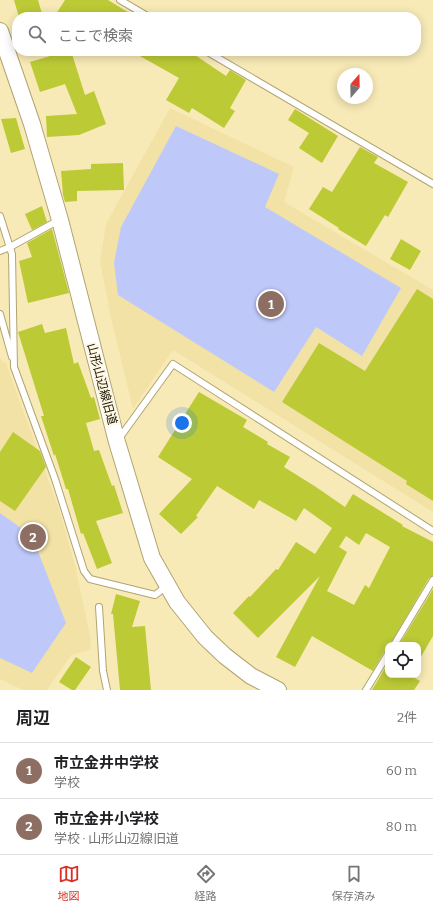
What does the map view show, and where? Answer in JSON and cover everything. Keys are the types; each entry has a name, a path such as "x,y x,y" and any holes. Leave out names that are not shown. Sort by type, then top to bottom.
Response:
{"street":[{"name":"山形山辺線旧道","path":"0,30 32,124 60,220 118,442 152,558 167,586 190,620 224,656 251,676 278,690"}],"lane":[{"path":"120,0 140,12"},
{"path":"215,56 433,184"},
{"path":"0,216 12,254 14,366"},
{"path":"0,251 60,220"},
{"path":"0,314 14,366 55,479 84,571 90,579 155,595 167,586"},
{"path":"118,442 173,364 433,531"},
{"path":"396,642 433,580"},
{"path":"99,607 103,671 107,690"},
{"path":"366,690 385,659"}],"shaded area":[{"path":"170,108 294,167 284,202 433,290 433,512 173,350 133,409 111,318 100,262 106,224"},
{"path":"176,126 279,174 265,207 401,288 362,356 316,327 274,392 118,295 114,263 121,227"},
{"path":"0,359 6,363 59,509 75,565 91,640 90,650 71,655 47,690 23,690 0,679"},
{"path":"0,513 32,536 66,623 32,673 0,658"}],"building":[{"path":"14,0 38,0 42,12 18,12"},
{"path":"65,0 108,0 128,12 57,12"},
{"path":"50,56 73,56 85,95 94,91 106,124 79,135 47,137 46,116 77,114 65,84 40,92 30,62"},
{"path":"140,56 196,56 226,76 230,70 246,80 230,108 235,111 224,128 192,108 189,113 166,100 179,78"},
{"path":"295,109 338,136 322,163 299,148 309,133 288,120"},
{"path":"16,118 25,149 11,153 1,119"},
{"path":"360,147 378,157 374,163 408,182 388,217 385,215 366,246 309,209 323,187 332,192"},
{"path":"123,163 124,190 77,191 77,201 65,202 61,171 91,169 91,164"},
{"path":"42,206 47,222 32,230 25,214"},
{"path":"52,229 69,293 28,303 19,261 32,257 27,243"},
{"path":"401,239 421,251 410,270 390,259"},
{"path":"417,289 433,299 433,501 406,484 407,481 282,402 319,343 365,371"},
{"path":"42,324 45,333 66,328 74,364 78,362 91,398 94,397 100,419 86,423 94,451 99,450 112,486 114,485 123,513 96,521 112,563 97,569 83,533 81,534 68,489 66,489 55,454 54,456 41,416 44,416 18,332"},
{"path":"199,392 247,420 243,427 268,442 267,444 290,457 284,467 345,507 353,494 403,525 402,526 433,542 433,576 429,578 392,642 385,642 385,652 373,671 312,636 295,667 276,657 320,576 258,638 233,613 276,569 278,570 296,542 315,554 332,528 304,508 296,521 259,500 254,509 217,486 196,516 198,517 181,534 159,514 192,479 158,457","holes":["366,533 390,547 369,588 365,585 354,605 327,591 347,552 339,547 346,536 359,545"]},
{"path":"13,432 40,451 46,467 15,511 0,501 0,452"},
{"path":"433,589 433,636 421,657 421,642 401,642"},
{"path":"116,594 140,601 132,627 145,626 151,690 120,690 113,614 111,614"},
{"path":"76,657 91,667 75,690 72,690 59,682"},
{"path":"385,668 385,678 415,678 420,681 414,690 372,690"}],"place":[{"name":"市立金井中学校","path":"271,304"},
{"name":"市立金井小学校","path":"33,537"}]}
